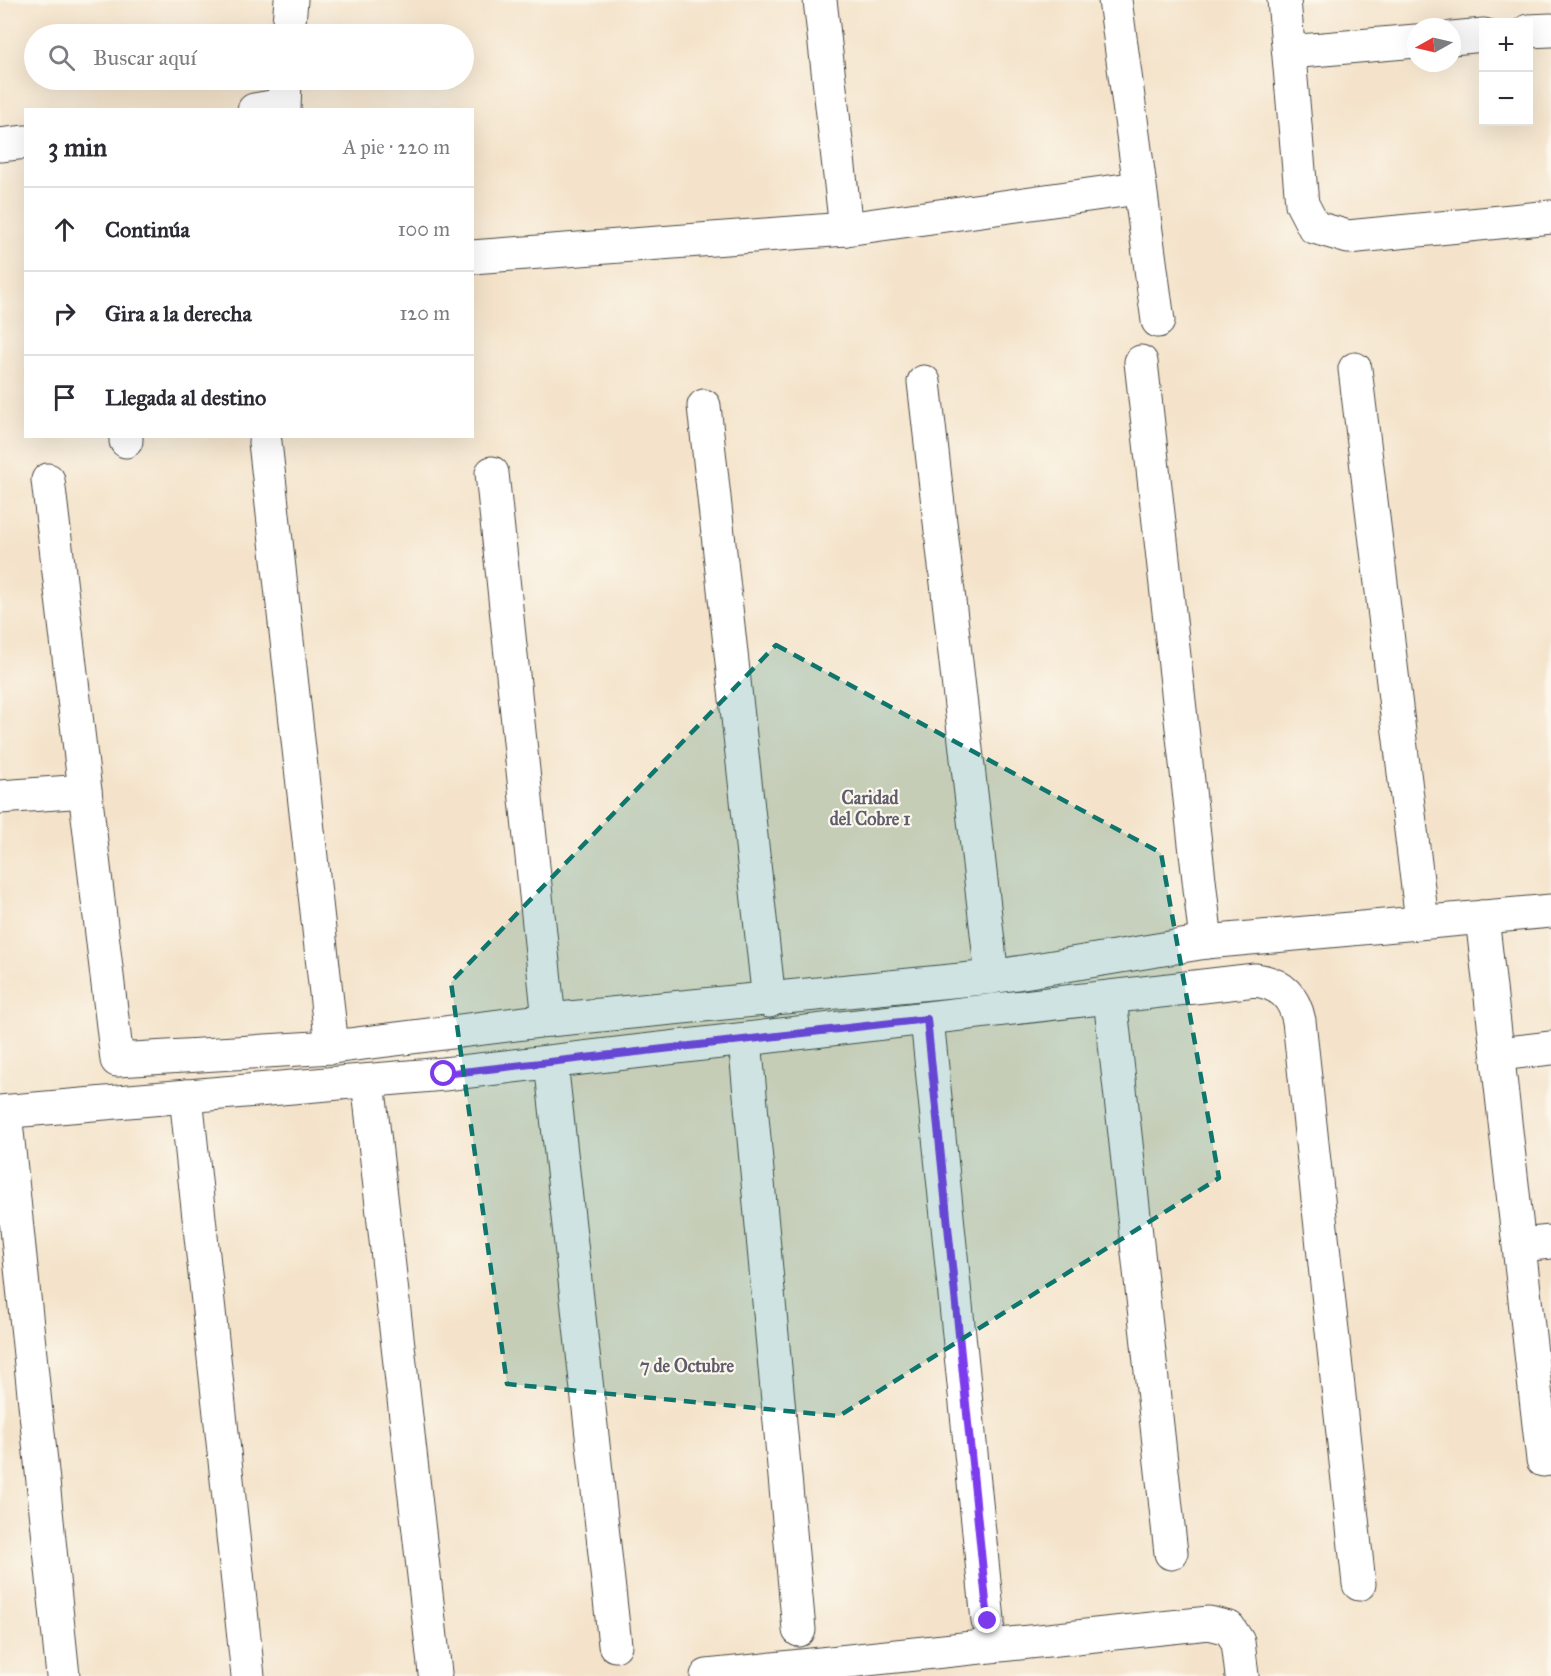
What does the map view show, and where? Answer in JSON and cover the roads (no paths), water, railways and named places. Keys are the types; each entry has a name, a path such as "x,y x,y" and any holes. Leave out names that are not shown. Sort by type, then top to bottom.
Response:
{"street":[{"path":"289,24 291,0"},
{"path":"820,0 846,229"},
{"path":"1115,0 1138,188 1158,321"},
{"path":"1284,0 1302,204 1314,227 1348,237 1551,217"},
{"path":"1533,32 1551,30"},
{"path":"1461,37 1479,35"},
{"path":"1289,52 1407,42"},
{"path":"0,145 24,142"},
{"path":"474,257 846,229 1138,188"},
{"path":"1141,362 1206,942"},
{"path":"1355,369 1422,921"},
{"path":"924,382 993,977"},
{"path":"704,406 769,1001"},
{"path":"265,442 332,1047"},
{"path":"492,473 549,1020"},
{"path":"48,480 117,1060 332,1047 549,1020 769,1001 993,977 1206,942 1551,911"},
{"path":"0,797 85,791"},
{"path":"1482,917 1499,1054 1535,1244 1543,1460 1551,1460"},
{"path":"63,1676 2,1112 368,1081 551,1062 1255,980 1266,981 1286,992 1297,1010 1359,1584"},
{"path":"1110,998 1170,1553"},
{"path":"927,1019 988,1621"},
{"path":"745,1040 799,1630"},
{"path":"1499,1054 1551,1048"},
{"path":"551,1062 615,1645"},
{"path":"368,1081 435,1673"},
{"path":"186,1096 248,1676"},
{"path":"707,1676 1209,1623 1229,1628 1238,1642 1242,1676"}],"district":[{"name":"Caridad del Cobre 1","path":"870,808"},
{"name":"7 de Octubre","path":"687,1366"}]}
